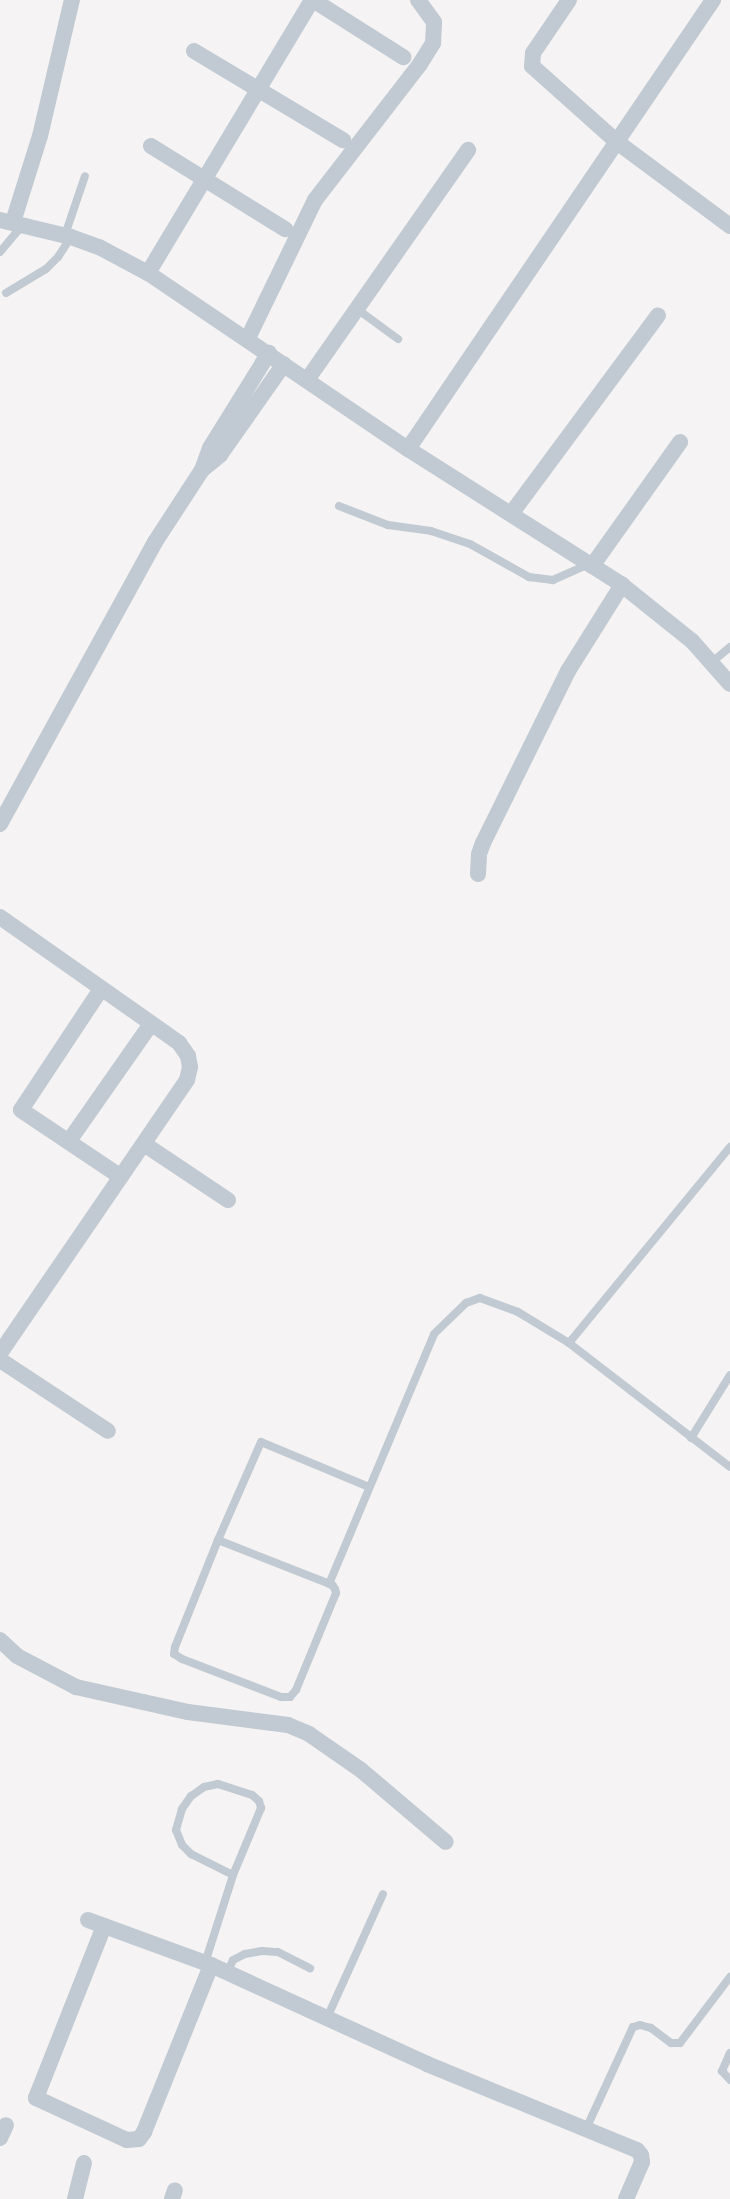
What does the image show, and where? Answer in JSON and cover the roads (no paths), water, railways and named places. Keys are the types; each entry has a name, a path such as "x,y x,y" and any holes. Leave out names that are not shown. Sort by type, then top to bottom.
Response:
{"street":[{"path":"72,0 40,136 12,222 68,236 99,247 148,273 248,338 408,449 622,585 692,641 730,684"},
{"path":"148,273 312,0 403,57"},
{"path":"248,338 315,200 420,64 433,43 436,33 434,22 418,0"},
{"path":"569,0 533,53 532,66 617,142 729,223"},
{"path":"408,449 713,0"},
{"path":"195,51 343,140"},
{"path":"151,146 285,229"},
{"path":"307,380 468,150"},
{"path":"511,514 658,315"},
{"path":"0,824 155,542 202,470 210,448 269,353"},
{"path":"202,470 220,455 284,364"},
{"path":"590,565 680,442"},
{"path":"478,874 479,854 483,843 567,670 622,585"},
{"path":"0,917 178,1043 188,1056 190,1066 187,1080 0,1354 0,1360 108,1431"},
{"path":"101,989 21,1110 121,1177"},
{"path":"69,1142 151,1024"},
{"path":"144,1144 228,1200"},
{"path":"0,1640 17,1656 76,1687 188,1712 288,1725 309,1734 361,1770 446,1842"},
{"path":"208,1964 144,2132 139,2139 128,2140 36,2098 36,2092 96,1923 208,1964 427,2064 637,2150 642,2162 626,2199"},
{"path":"75,2199 84,2163"}],"lane":[{"path":"6,293 46,269 58,257 68,236 86,176"},
{"path":"0,252 12,222"},
{"path":"357,309 398,339"},
{"path":"339,506 388,525 431,531 470,544 528,577 553,580 590,565"},
{"path":"711,663 730,647"},
{"path":"569,1343 730,1147"},
{"path":"329,1584 434,1334 466,1303 480,1298 518,1312 569,1343 730,1467"},
{"path":"691,1438 730,1375"},
{"path":"218,1540 335,1588 336,1593 296,1690 290,1697 281,1697 182,1659 174,1654 175,1647 218,1540 261,1442 369,1487"},
{"path":"208,1964 232,1875 261,1808 259,1801 252,1795 218,1784 204,1787 191,1796 182,1809 176,1830 182,1845 191,1854 232,1875"},
{"path":"327,2018 383,1894"},
{"path":"227,1973 233,1960 245,1954 262,1951 278,1952 310,1968"},
{"path":"586,2129 628,2033 633,2027 640,2025 651,2028 671,2043 680,2043 730,1977"},
{"path":"730,2053 722,2071 730,2080"}]}
